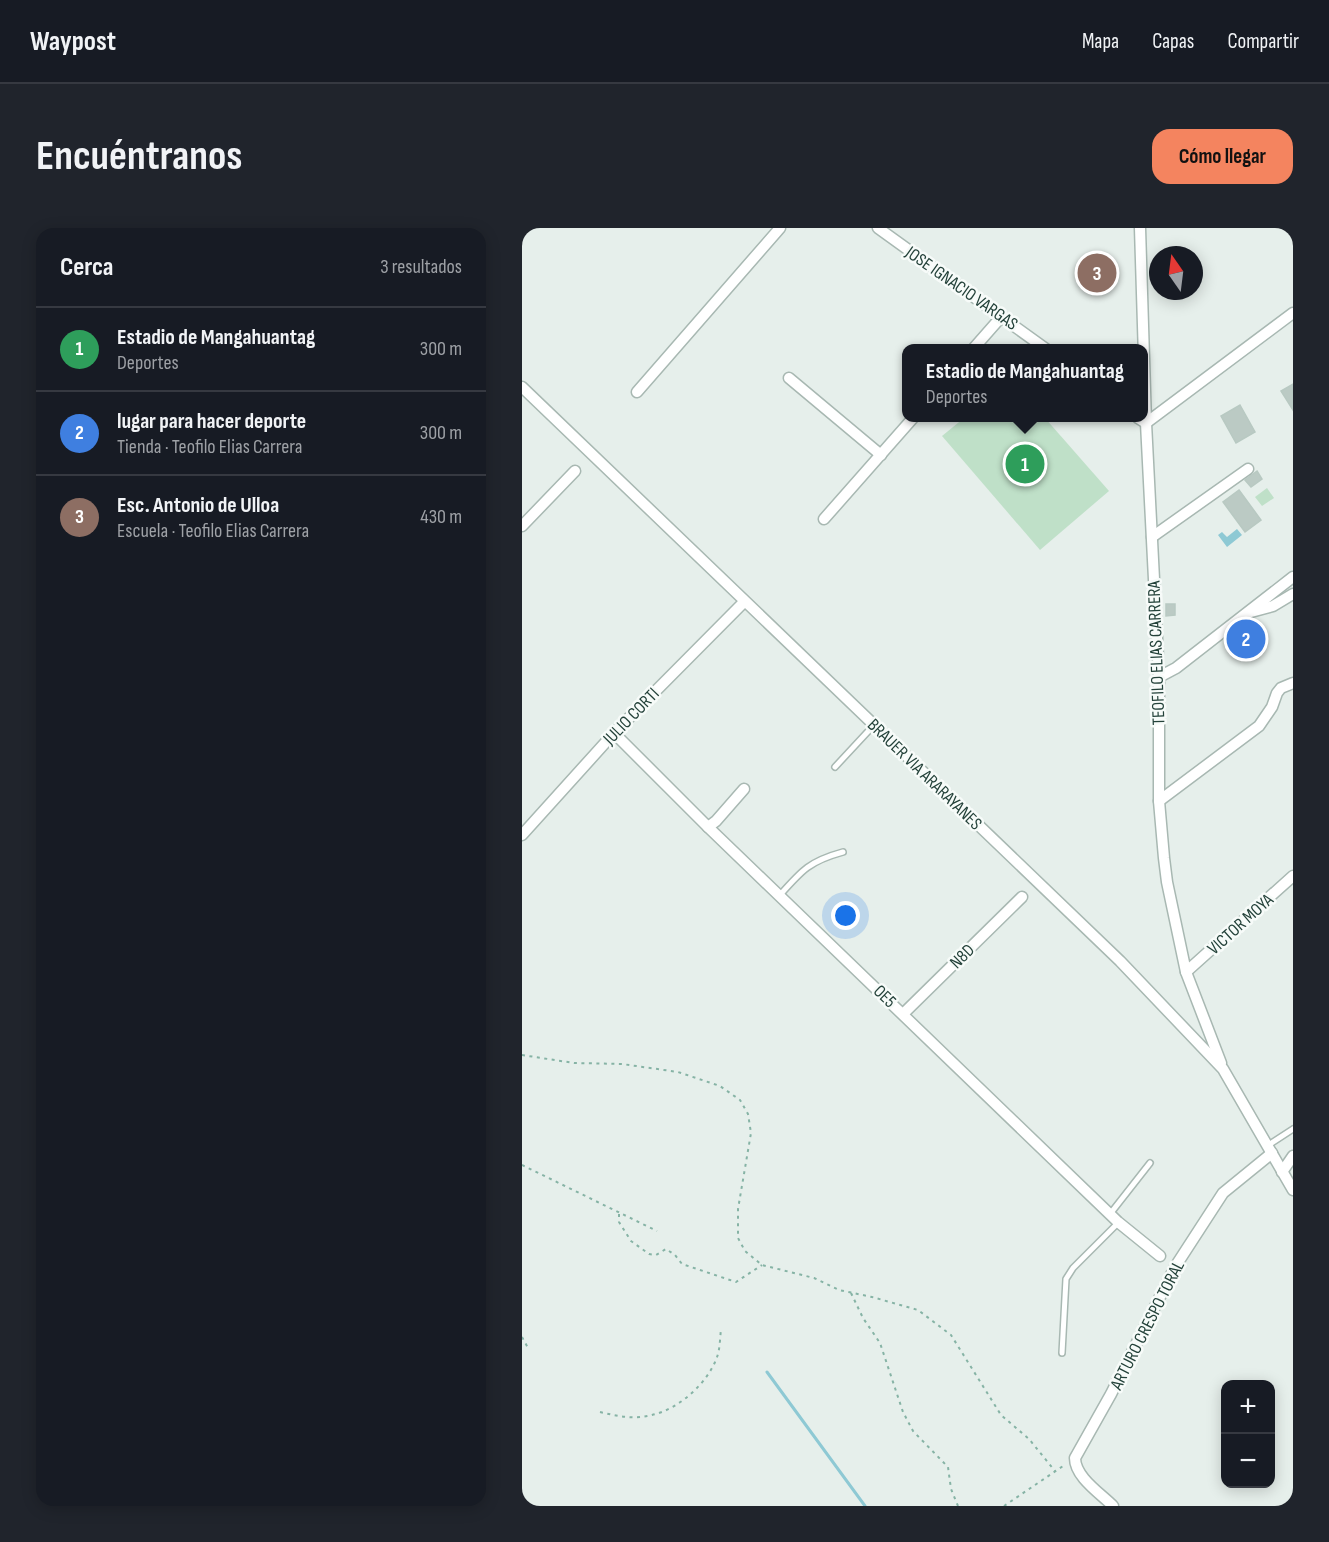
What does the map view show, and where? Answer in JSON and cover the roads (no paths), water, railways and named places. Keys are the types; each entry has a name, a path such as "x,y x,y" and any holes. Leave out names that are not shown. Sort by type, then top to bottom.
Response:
{"street":[{"path":"637,392 780,228"},
{"name":"JOSE IGNACIO VARGAS","path":"878,228 1040,344"},
{"name":"TEOFILO ELIAS CARRERA","path":"1140,228 1141,344"},
{"path":"1148,416 1293,313"},
{"path":"977,344 1002,316"},
{"path":"789,378 880,455"},
{"name":"BRAUER VIA ARARAYANES","path":"522,387 1120,961 1223,1069 1293,1190"},
{"path":"824,519 909,422"},
{"name":"TEOFILO ELIAS CARRERA","path":"1142,422 1152,537 1158,677 1159,801 1167,882 1186,972 1223,1069"},
{"path":"1152,537 1248,469"},
{"path":"522,526 575,471"},
{"path":"1158,677 1176,668 1293,577"},
{"path":"1248,613 1273,606 1293,594"},
{"name":"JULIO CORTI","path":"522,835 614,733 744,602"},
{"path":"1159,801 1259,726 1272,706 1276,693 1293,683"},
{"name":"OE5","path":"614,733 708,827 1114,1218 1160,1256"},
{"path":"708,827 744,789"},
{"name":"VICTOR MOYA","path":"1186,972 1293,876"},
{"name":"N8D","path":"903,1014 1022,897"},
{"name":"ARTURO CRESPO TORAL","path":"1113,1506 1082,1477 1076,1467 1075,1458 1111,1394 1175,1267 1222,1193 1270,1150"},
{"path":"1282,1172 1293,1156"}],"lane":[{"path":"835,767 873,725"},
{"path":"780,895 803,869 822,857 843,852"},
{"path":"1270,1150 1293,1129"},
{"path":"1062,1353 1066,1279 1114,1218 1150,1163"}],"water":[{"path":"1237,529 1242,535 1227,547 1218,535 1222,532 1227,537"}],"waterway":[{"path":"767,1372 865,1506"}],"place":[{"name":"Esc. Antonio de Ulloa","path":"1097,273"},
{"name":"Estadio de Mangahuantag","path":"1025,464"},
{"name":"lugar para hacer deporte","path":"1246,639"}]}
